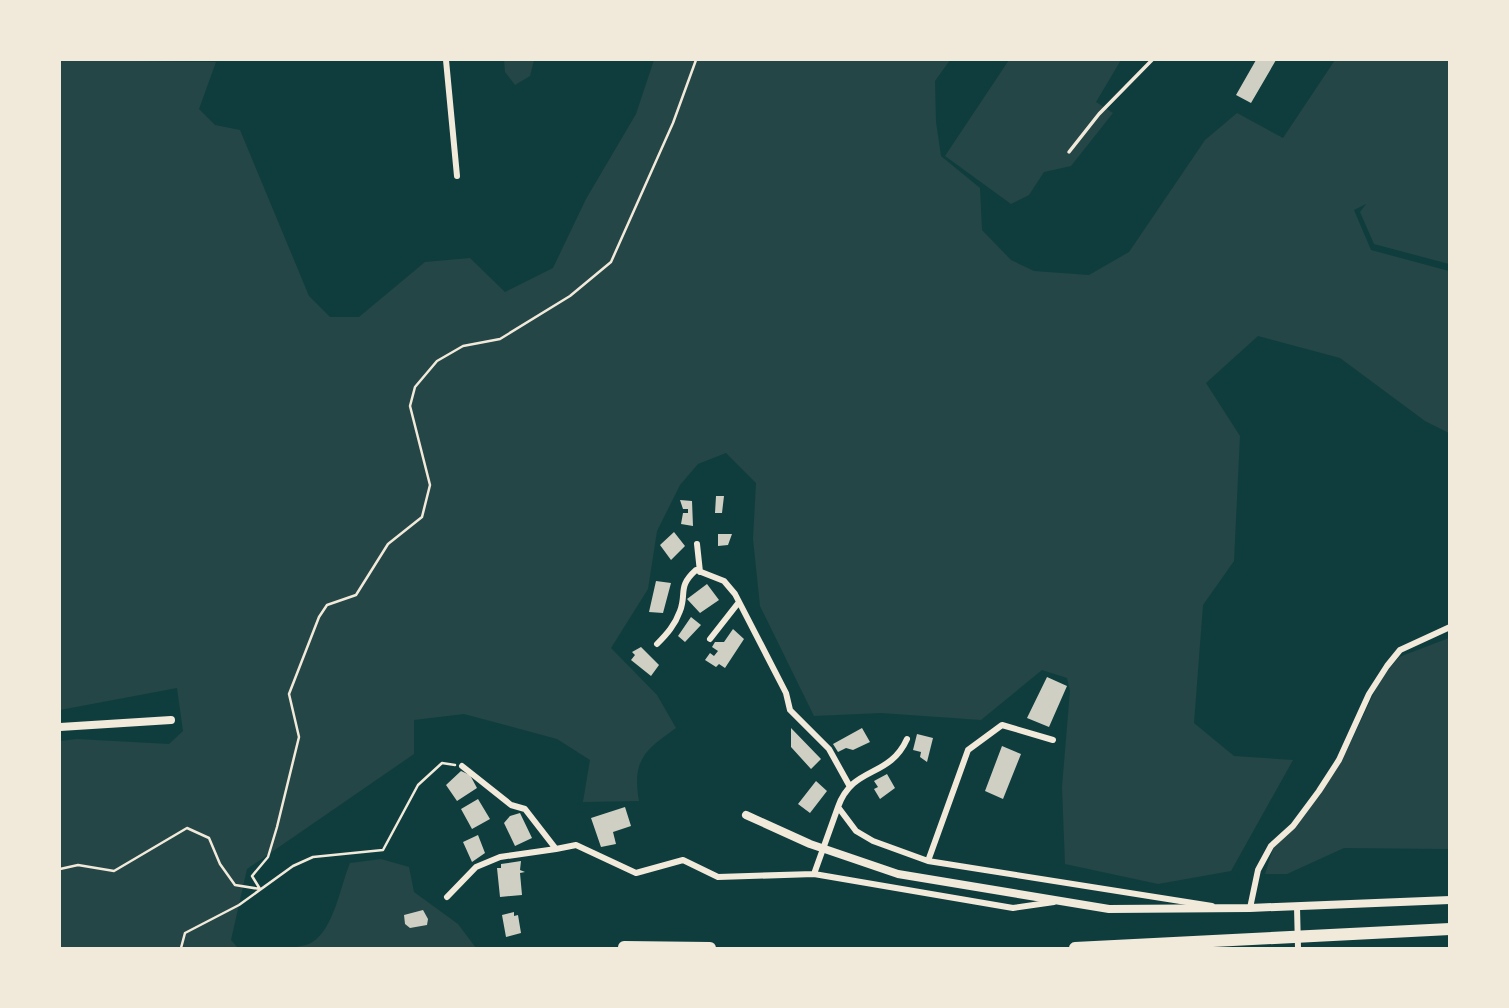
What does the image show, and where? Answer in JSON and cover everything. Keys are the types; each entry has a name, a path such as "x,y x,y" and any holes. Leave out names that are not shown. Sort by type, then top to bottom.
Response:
{"highway":[{"path":"1075,948 1450,929"},
{"path":"624,947 709,948"}],"street":[{"path":"446,60 457,176"},
{"path":"697,544 698,571"},
{"path":"698,571 724,581 739,602 786,693 790,710 829,749 849,785"},
{"path":"657,644 671,630 682,608 681,591 686,579 698,571"},
{"path":"710,639 739,602"},
{"path":"1250,908 1258,870 1271,846 1293,826 1320,791 1344,751 1368,694 1387,666 1400,650 1450,627"},
{"path":"60,727 171,720"},
{"path":"928,861 968,750 1002,725 1053,740"},
{"path":"814,874 844,790 891,762 901,753 907,739"},
{"path":"462,766 511,805 525,810 556,849"},
{"path":"838,807 856,831 873,841 928,861 1231,909"},
{"path":"747,815 810,844 898,874 1109,909 1231,909 1450,900"},
{"path":"447,897 477,867 500,857 576,845 636,873 683,860 718,877 814,874 956,901 1013,908 1060,901"},
{"path":"1297,907 1298,948"}],"lane":[{"path":"1069,152 1099,114 1152,60"}],"path":[{"path":"260,889 252,876 268,857 299,737 289,694 319,617 327,605 356,595 388,544 422,517 430,485 411,406 415,387 437,361 463,346 500,339 570,296 611,262 673,123 696,60"},
{"path":"181,948 185,933 239,905 293,866 313,857 383,850 418,785 442,763 462,766"},
{"path":"60,869 78,865 114,871 187,828 209,838 220,864 235,886 260,889"}],"shaded area":[{"path":"60,60 216,62 199,109 215,125 240,130 309,296 330,317 359,317 425,262 470,258 505,292 553,268 586,199 636,114 654,60 950,60 935,81 936,122 941,156 980,188 982,230 1011,260 1034,271 1089,275 1129,252 1205,140 1237,113 1283,138 1335,60 1449,60 1449,264 1374,244 1360,212 1366,204 1354,210 1371,250 1449,271 1449,433 1425,421 1340,358 1258,336 1206,383 1240,436 1234,561 1203,605 1194,723 1234,756 1293,760 1231,871 1158,884 1065,864 1062,787 1070,691 1067,678 1042,670 981,720 881,713 814,716 760,606 753,539 756,483 726,453 698,464 680,485 657,531 648,589 611,648 657,695 676,728 648,750 643,758 637,776 639,801 583,802 590,760 557,739 464,714 414,720 414,754 247,869 231,940 238,948 60,948 60,741 77,739 169,744 183,731 177,688 60,710"},
{"path":"504,60 534,60 530,76 515,85 505,72"},
{"path":"1009,60 1121,60 1096,102 1113,113 1071,166 1044,172 1029,195 1011,204 945,156"},
{"path":"1449,638 1449,849 1344,848 1287,874 1265,874 1274,846 1321,794 1348,748 1380,680 1399,657"},
{"path":"381,859 409,867 414,892 458,924 476,948 283,948 308,944 319,937 331,918 350,863"}],"building":[{"path":"1256,60 1276,60 1251,103 1236,95"},
{"path":"716,496 724,496 722,513 715,513"},
{"path":"680,500 692,501 693,526 681,524 683,513 688,513 688,509 683,509"},
{"path":"674,532 685,546 671,560 660,545"},
{"path":"718,534 732,534 728,545 718,546"},
{"path":"656,581 671,583 663,613 649,612"},
{"path":"707,584 719,600 700,613 687,599"},
{"path":"691,617 701,625 685,642 678,636"},
{"path":"733,629 744,639 725,668 719,664 716,667 705,660 710,653 714,656 718,651 712,647 715,642 724,642"},
{"path":"641,647 659,665 651,676 631,660 635,655 632,652"},
{"path":"1047,677 1067,686 1049,727 1027,718"},
{"path":"791,728 821,759 811,769 791,747"},
{"path":"862,728 870,742 853,750 846,748 838,752 833,744"},
{"path":"917,734 933,738 927,762 920,757 921,752 913,750"},
{"path":"1002,746 1021,754 1003,799 985,791"},
{"path":"461,771 470,775 477,788 457,801 446,785"},
{"path":"887,774 895,788 880,799 874,789 878,787 874,781"},
{"path":"816,781 827,791 810,813 798,804"},
{"path":"478,799 490,819 472,829 461,809"},
{"path":"625,807 631,826 613,832 616,844 601,847 591,818"},
{"path":"520,813 532,838 515,846 504,823 510,816"},
{"path":"478,835 485,853 472,862 463,842"},
{"path":"521,861 520,870 525,872 520,873 522,895 500,897 497,868 501,868 501,864"},
{"path":"423,910 428,919 427,925 410,928 405,924 404,915"},
{"path":"514,912 514,916 518,915 521,933 506,937 502,915"}]}
